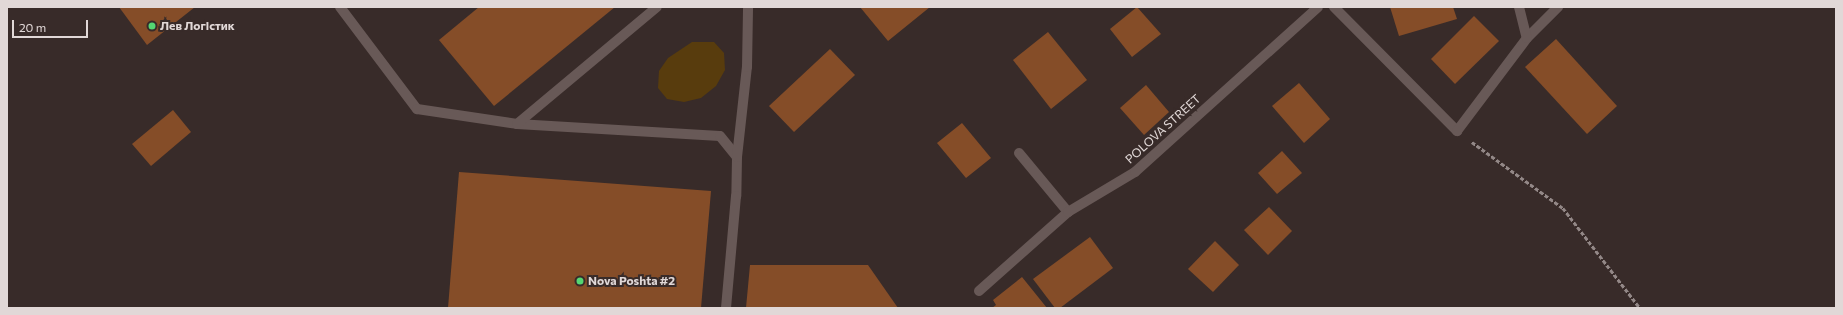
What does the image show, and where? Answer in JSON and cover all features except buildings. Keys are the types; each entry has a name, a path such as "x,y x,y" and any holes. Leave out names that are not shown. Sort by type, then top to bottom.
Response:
{"street":[{"path":"340,7 417,109 517,124 720,136 737,157"},
{"path":"517,124 657,7"},
{"path":"726,308 736,196 737,157 747,67 748,7"},
{"name":"POLOVA STREET","path":"979,291 1068,212 1135,172 1318,7"},
{"path":"1334,7 1457,131 1527,38 1558,7"},
{"path":"1519,7 1527,38"},
{"path":"1019,153 1068,212"}],"path":[{"path":"1457,131 1563,208 1640,308"}],"shaded area":[{"path":"692,42 714,42 724,53 725,70 716,86 701,98 684,102 667,99 658,88 659,71 668,58"}],"place":[{"name":"Лев Логістик","path":"152,26"},
{"name":"Nova Poshta #2","path":"580,281"}]}
